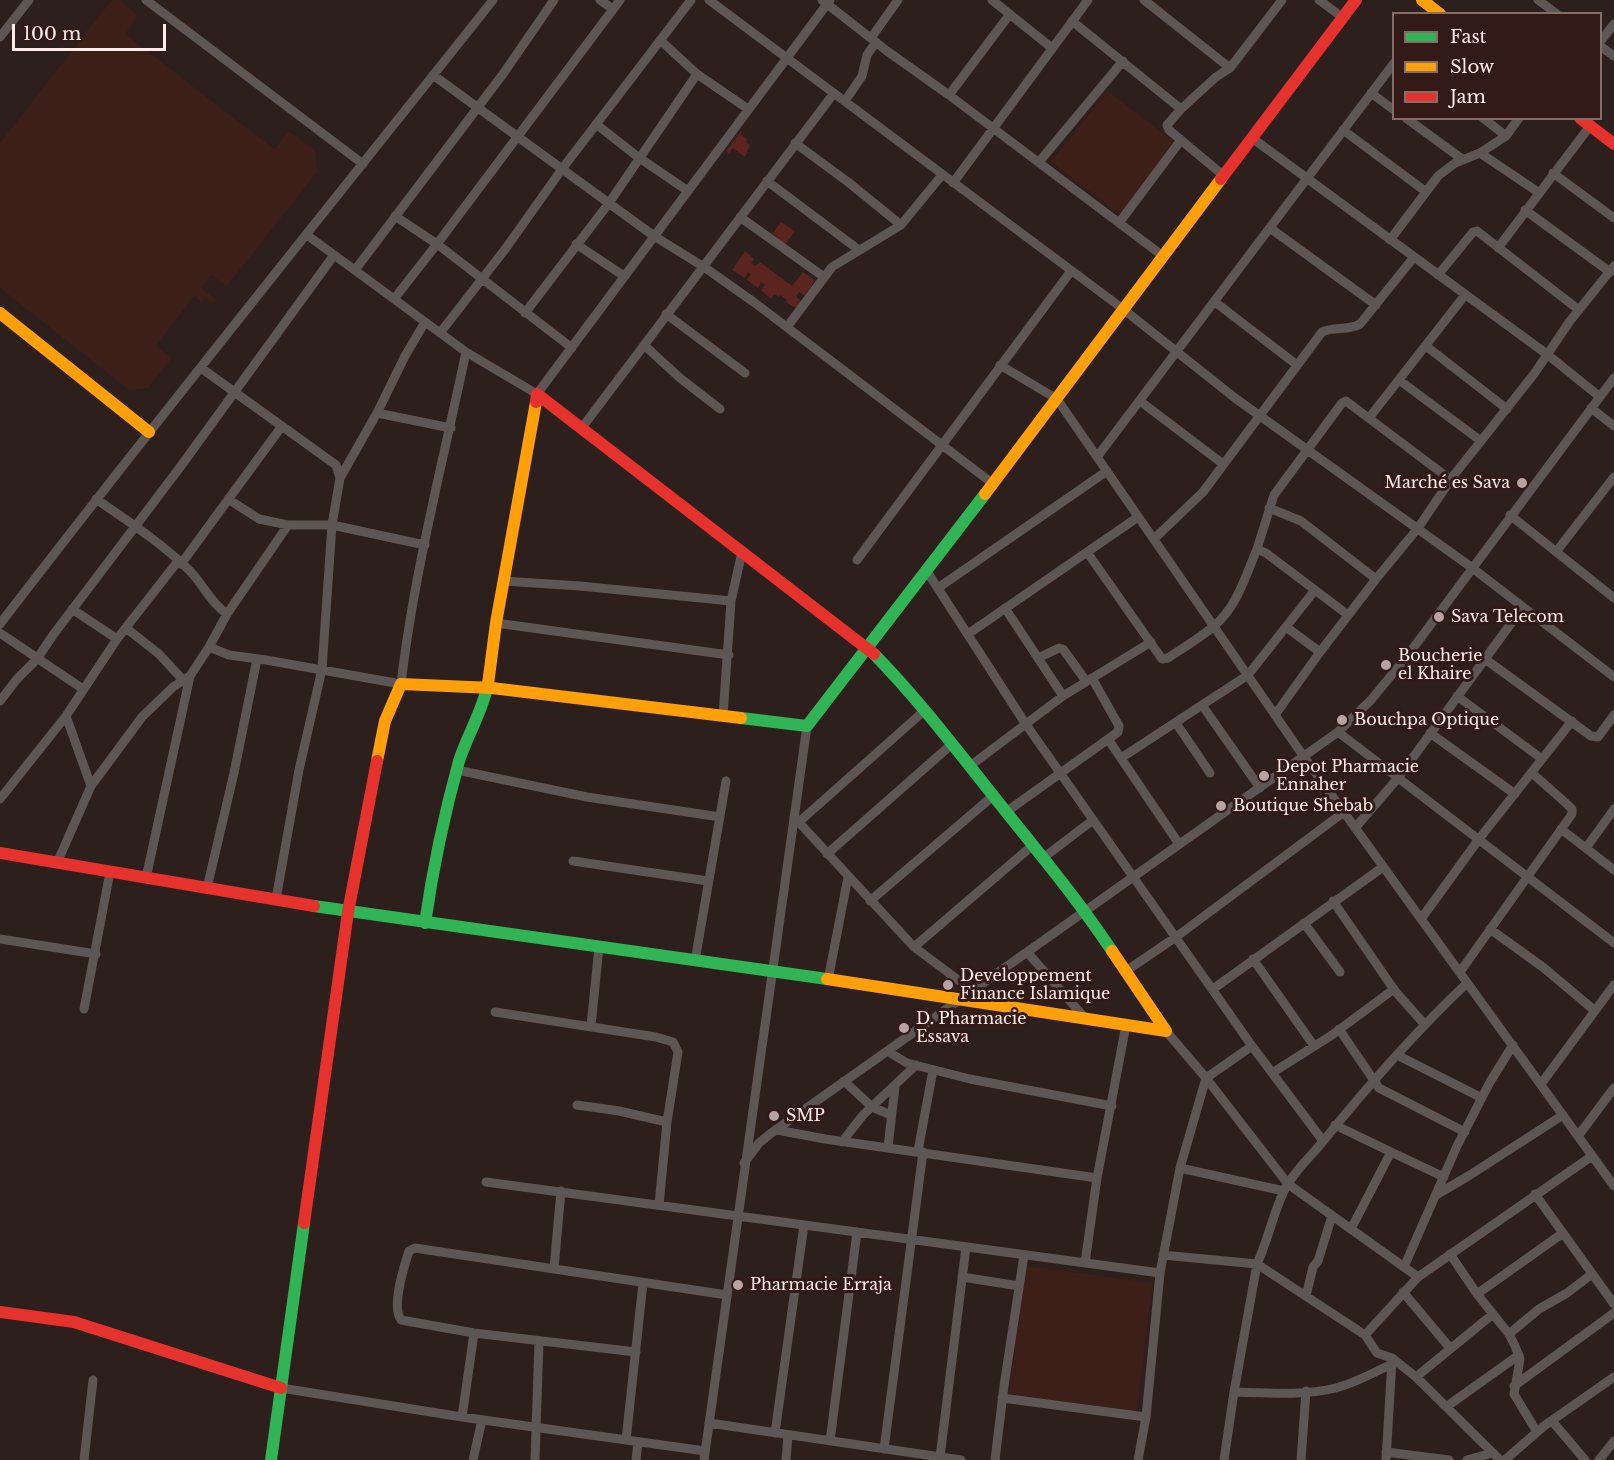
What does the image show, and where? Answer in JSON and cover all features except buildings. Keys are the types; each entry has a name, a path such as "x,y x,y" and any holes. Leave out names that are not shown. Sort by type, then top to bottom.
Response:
{"street":[{"path":"0,37 29,0"},
{"path":"146,0 363,164"},
{"path":"0,624 96,499 493,0"},
{"path":"355,270 554,0"},
{"path":"600,0 613,9"},
{"path":"394,299 620,0"},
{"path":"440,333 691,0"},
{"path":"710,0 1123,309 1260,416 1472,567 1614,677"},
{"path":"845,101 862,76 873,40 898,0"},
{"path":"992,0 1052,48"},
{"path":"953,183 1088,0"},
{"path":"1144,0 1155,3 1230,68"},
{"path":"1224,176 1169,130 1167,125 1180,109 1216,77 1230,68 1282,0"},
{"path":"1319,0 1342,17"},
{"path":"0,1312 74,1322 281,1388 626,1440 705,1455 744,1163 797,819 807,726 1057,399 1356,0"},
{"path":"1422,0 1435,12"},
{"path":"1538,0 1553,7"},
{"path":"425,923 433,869 457,770 487,688 503,581 537,394 827,1 873,40 1163,256"},
{"path":"949,95 1010,14"},
{"path":"1072,21 1180,109"},
{"path":"1602,41 1614,24"},
{"path":"660,40 697,74 748,109"},
{"path":"1602,46 1614,56"},
{"path":"1039,162 1123,61"},
{"path":"1097,457 1392,66"},
{"path":"525,313 609,203 697,74"},
{"path":"433,75 654,236 704,267 787,327 992,483"},
{"path":"581,429 834,93"},
{"path":"1371,93 1392,109"},
{"path":"1409,120 1462,159"},
{"path":"1486,120 1506,136"},
{"path":"1390,240 1438,176 1462,159 1480,153 1506,136 1518,120"},
{"path":"1498,248 1553,173 1585,122 1614,144"},
{"path":"596,124 688,191"},
{"path":"1343,130 1425,191"},
{"path":"1252,138 1548,355 1600,397"},
{"path":"1119,223 1181,140"},
{"path":"795,142 900,225"},
{"path":"1480,153 1538,192"},
{"path":"1553,173 1614,218"},
{"path":"787,327 839,261 900,225 942,175"},
{"path":"767,181 859,250"},
{"path":"1275,715 1320,652 1418,528 1450,480 1507,409 1612,269 1525,210"},
{"path":"395,216 437,244 572,348"},
{"path":"740,217 824,278"},
{"path":"1270,228 1376,305"},
{"path":"1438,275 1473,232 1477,231 1580,310"},
{"path":"307,235 466,352 537,394 868,647 952,744 1085,910 1166,1030 1206,1078 1286,1187 1332,1216 1418,1277"},
{"path":"576,244 624,276"},
{"path":"0,701 37,658 334,255"},
{"path":"1154,539 1192,503 1322,332 1329,329 1355,327 1360,324 1414,257"},
{"path":"856,560 1071,271"},
{"path":"1370,418 1465,295"},
{"path":"1215,302 1297,365"},
{"path":"0,313 149,432"},
{"path":"666,314 746,373"},
{"path":"276,899 299,770 322,669 332,525 340,478 425,322"},
{"path":"644,345 680,378 720,409"},
{"path":"1426,346 1507,409"},
{"path":"271,1460 348,912 385,721 401,684 407,635 466,352"},
{"path":"1000,365 1057,399 1304,757 1614,1186"},
{"path":"201,368 336,465 340,478"},
{"path":"744,1163 759,1143 844,1081 1338,732 1371,700 1408,655 1614,378"},
{"path":"1399,380 1481,441"},
{"path":"1140,401 1223,464"},
{"path":"1087,552 1151,642 1159,658 1165,659 1214,626 1226,614 1239,594 1278,486 1344,402 1370,418 1450,480"},
{"path":"1591,408 1614,426"},
{"path":"377,413 451,428"},
{"path":"0,799 66,716 117,639 228,500 282,426"},
{"path":"938,588 1107,471"},
{"path":"1556,552 1614,477"},
{"path":"96,499 135,526 179,562 227,614"},
{"path":"228,500 259,519 288,525 332,525 425,546"},
{"path":"1269,508 1301,521 1376,579"},
{"path":"1510,515 1614,598"},
{"path":"968,634 1138,517"},
{"path":"57,863 91,786 142,717 173,687 187,678 209,647 227,614 288,525"},
{"path":"1257,549 1266,553 1348,615"},
{"path":"723,716 731,601 742,552"},
{"path":"926,570 1025,723 1132,877 1252,1046 1323,1141"},
{"path":"503,581 731,601"},
{"path":"1121,758 1248,675 1315,590"},
{"path":"1355,828 1398,778 1523,607"},
{"path":"1005,608 1063,696"},
{"path":"72,609 117,639"},
{"path":"496,623 729,655"},
{"path":"1286,627 1320,652"},
{"path":"126,628 187,678"},
{"path":"0,633 82,689"},
{"path":"970,766 1063,696 1151,642"},
{"path":"209,647 229,655 401,684 487,688 807,726"},
{"path":"1006,812 1118,732 1119,726 1089,680 1059,648 1038,658"},
{"path":"207,888 234,773 257,659"},
{"path":"1485,659 1591,736 1598,737 1614,715"},
{"path":"146,878 187,678"},
{"path":"1457,696 1542,759"},
{"path":"1202,705 1260,788"},
{"path":"797,819 924,711"},
{"path":"66,716 91,786"},
{"path":"1421,919 1479,839 1572,721"},
{"path":"1176,723 1210,773"},
{"path":"1338,732 1614,943"},
{"path":"1430,733 1515,794"},
{"path":"1108,739 1179,844"},
{"path":"827,854 952,744"},
{"path":"457,770 587,797 720,817"},
{"path":"1460,972 1572,814 1572,809 1532,773"},
{"path":"695,961 726,781"},
{"path":"870,901 993,796"},
{"path":"1126,971 1176,937 1344,812"},
{"path":"1586,848 1613,812"},
{"path":"797,819 914,947 973,991"},
{"path":"1043,858 1093,820"},
{"path":"1561,829 1614,870"},
{"path":"914,947 1033,845"},
{"path":"0,853 348,912 772,971 1166,1030"},
{"path":"573,861 708,881"},
{"path":"1213,989 1383,867"},
{"path":"84,1009 110,872"},
{"path":"828,980 848,877"},
{"path":"1333,901 1394,989 1425,1025"},
{"path":"1304,923 1340,972"},
{"path":"1490,929 1544,968 1594,1010"},
{"path":"0,939 96,954"},
{"path":"591,1026 599,947"},
{"path":"1027,952 1084,1018"},
{"path":"1253,959 1314,1046"},
{"path":"1224,1460 1257,1264 1286,1187 1335,1125 1397,1055 1467,983"},
{"path":"1540,1084 1614,985"},
{"path":"1272,1073 1394,989"},
{"path":"495,1012 591,1026 673,1042 678,1052 667,1122 659,1205"},
{"path":"1085,1263 1097,1178 1126,1025"},
{"path":"1339,1029 1379,1088 1465,1132"},
{"path":"1404,1267 1465,1132 1513,1045"},
{"path":"1138,1460 1146,1417 1160,1273 1180,1168 1206,1078 1252,1046"},
{"path":"887,1051 907,1063 933,1070 1112,1106"},
{"path":"1397,1055 1482,1098"},
{"path":"842,1142 863,1115 916,1065"},
{"path":"884,1449 920,1152 933,1070"},
{"path":"844,1081 872,1107 891,1115"},
{"path":"888,1147 895,1087"},
{"path":"1578,1136 1614,1088"},
{"path":"578,1105 667,1122"},
{"path":"1436,1195 1563,1115"},
{"path":"1335,1125 1444,1177"},
{"path":"777,1130 842,1142 1097,1178"},
{"path":"1351,1229 1391,1152"},
{"path":"1365,1335 1418,1277 1592,1156"},
{"path":"1180,1168 1286,1187"},
{"path":"486,1182 1160,1273"},
{"path":"554,1268 561,1191"},
{"path":"1535,1194 1614,1304"},
{"path":"1306,1296 1313,1267 1318,1261 1332,1216"},
{"path":"775,1433 804,1225"},
{"path":"830,1441 857,1232"},
{"path":"1477,1294 1563,1233"},
{"path":"940,1457 966,1247"},
{"path":"636,1352 474,1333 401,1320 398,1318 398,1290 405,1264 412,1249 727,1295"},
{"path":"1450,1254 1477,1294 1509,1334 1519,1355 1514,1386 1515,1398 1537,1432"},
{"path":"995,1460 1024,1255"},
{"path":"1163,1255 1257,1264 1365,1335 1377,1353 1416,1377 1500,1460"},
{"path":"1509,1334 1539,1310 1592,1274"},
{"path":"963,1277 1019,1286"},
{"path":"626,1440 643,1283"},
{"path":"1403,1292 1450,1348"},
{"path":"1514,1386 1614,1313"},
{"path":"1416,1377 1493,1314"},
{"path":"462,1417 474,1333"},
{"path":"535,1460 538,1341"},
{"path":"1446,1407 1519,1355"},
{"path":"1234,1392 1337,1388 1392,1361"},
{"path":"1392,1361 1386,1456 1449,1460"},
{"path":"1505,1460 1537,1432 1614,1377"},
{"path":"84,1460 93,1380"},
{"path":"1301,1460 1306,1391"},
{"path":"1002,1398 1146,1417"},
{"path":"473,1460 482,1420"},
{"path":"1552,1421 1585,1460"},
{"path":"709,1422 961,1460"},
{"path":"786,1460 788,1435"},
{"path":"1599,1460 1614,1441"},
{"path":"636,1460 638,1442"},
{"path":"1467,1460 1492,1453"}],"shaded area":[{"path":"112,0 120,0 138,16 125,34 274,149 289,131 315,150 317,172 227,286 211,275 201,288 217,300 213,304 205,298 202,302 194,296 156,346 172,358 148,388 129,390 0,288 0,143"},
{"path":"1108,91 1176,143 1121,215 1051,162"},
{"path":"742,130 741,135 750,145 745,157 733,148 729,153 726,151"},
{"path":"781,222 795,231 784,246 776,240 777,237 773,233"},
{"path":"745,251 754,259 751,263 756,266 760,262 792,286 803,272 815,280 805,296 799,292 796,297 801,301 796,308 780,295 779,297 774,294 771,299 761,290 765,285 761,282 758,288 747,280 751,274 748,272 745,278 732,270"},
{"path":"1026,1266 1153,1283 1136,1411 1009,1394"}],"traffic: fast":[{"path":"741,718 807,726 985,494"},
{"path":"874,654 951,743 1055,873 1112,951"},
{"path":"425,923 439,842 459,761 488,684"},
{"path":"314,906 827,979"},
{"path":"271,1460 304,1223"}],"traffic: slow":[{"path":"1422,0 1437,12"},
{"path":"985,494 1221,179"},
{"path":"0,313 149,432"},
{"path":"488,684 496,623 536,402"},
{"path":"377,761 385,721 401,684 492,688 741,718"},
{"path":"827,979 1166,1031 1112,951"}],"traffic: jam":[{"path":"1221,179 1356,0"},
{"path":"1583,120 1614,144"},
{"path":"536,402 537,394 874,654"},
{"path":"304,1223 348,912 377,761"},
{"path":"0,853 314,906"},
{"path":"0,1312 74,1322 281,1388"}],"place":[{"name":"Marché es Sava","path":"1522,483"},
{"name":"Sava Telecom","path":"1439,617"},
{"name":"Boucherie el Khaire","path":"1386,665"},
{"name":"Bouchpa Optique","path":"1342,720"},
{"name":"Depot Pharmacie Ennaher","path":"1264,776"},
{"name":"Boutique Shebab","path":"1221,806"},
{"name":"Developpement Finance Islamique","path":"948,985"},
{"name":"D. Pharmacie Essava","path":"904,1028"},
{"name":"SMP","path":"774,1116"},
{"name":"Pharmacie Erraja","path":"738,1285"}]}
